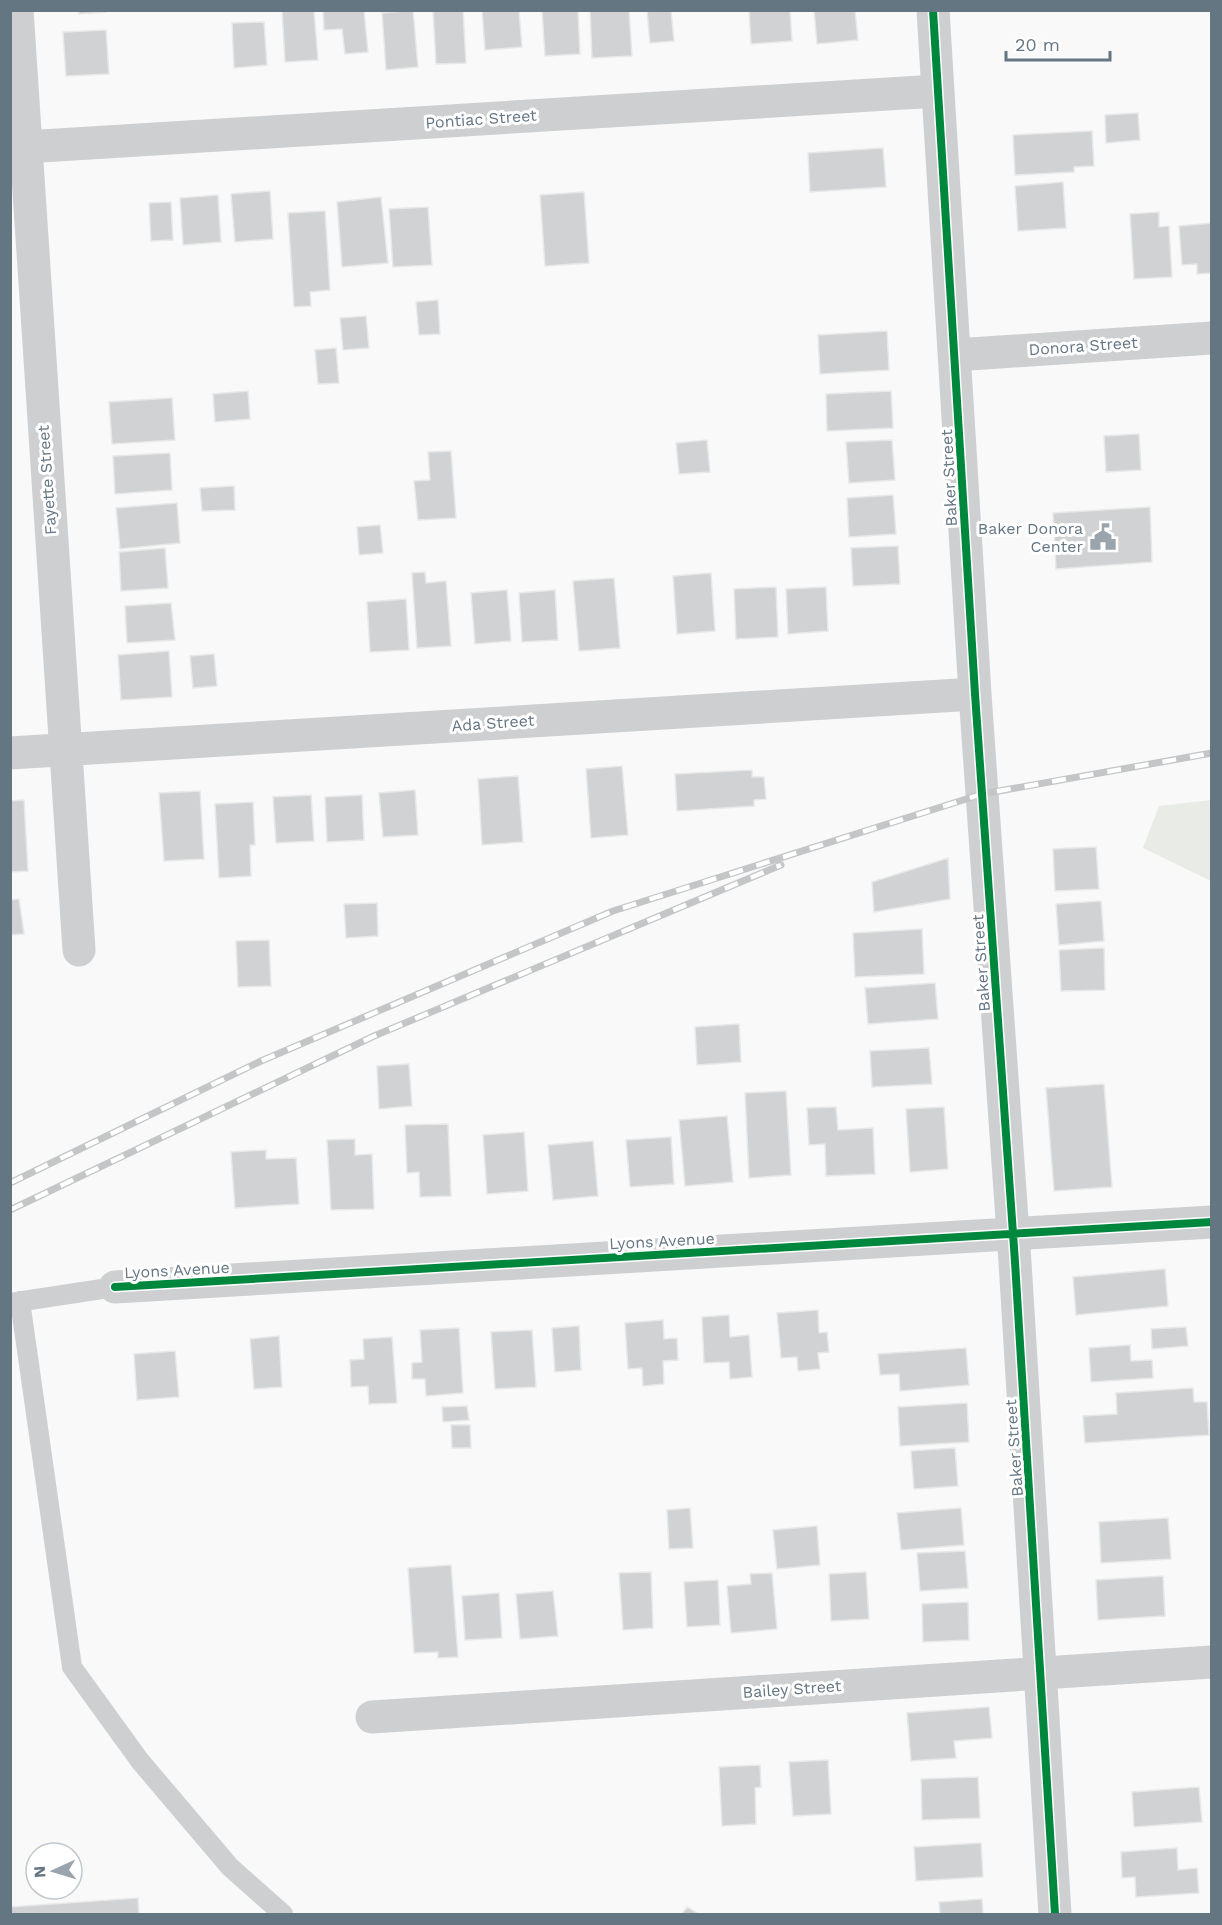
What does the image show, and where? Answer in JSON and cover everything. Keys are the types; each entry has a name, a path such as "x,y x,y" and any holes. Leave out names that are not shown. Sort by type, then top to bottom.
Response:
{"street":[{"name":"Fayette Street","path":"17,10 63,749 79,950"},
{"name":"Baker Street","path":"933,10 975,694 1013,1233 1055,1914"},
{"name":"Pontiac Street","path":"26,147 937,91"},
{"name":"Donora Street","path":"955,355 1212,338"},
{"name":"Ada Street","path":"10,753 975,694"},
{"name":"Lyons Avenue","path":"115,1287 1212,1222"},
{"name":"Bailey Street","path":"372,1717 1212,1662"}],"lane":[{"path":"115,1287 15,1302 72,1667 140,1761 230,1867 283,1914"}],"shaded area":[{"path":"1211,800 1211,881 1143,848 1159,806"}],"building":[{"path":"79,10 106,10 106,12 79,14"},
{"path":"282,10 314,10 318,60 285,62"},
{"path":"323,10 364,10 368,52 345,54 342,29 324,30"},
{"path":"413,10 418,67 386,70 382,13"},
{"path":"433,10 463,10 466,63 436,64"},
{"path":"482,10 519,10 522,47 485,50"},
{"path":"542,10 578,10 580,54 545,56"},
{"path":"590,10 629,10 632,56 592,58"},
{"path":"647,10 671,10 674,41 650,43"},
{"path":"749,10 790,10 792,41 751,44"},
{"path":"814,10 855,10 858,40 817,44"},
{"path":"264,22 267,65 234,68 232,23"},
{"path":"106,30 109,74 66,76 63,32"},
{"path":"1138,113 1140,140 1106,143 1105,115"},
{"path":"1092,131 1094,166 1074,167 1074,172 1015,175 1013,135"},
{"path":"883,148 886,187 810,192 808,153"},
{"path":"1063,182 1066,228 1018,231 1015,186"},
{"path":"270,191 273,239 235,242 231,194"},
{"path":"584,192 589,263 545,266 540,195"},
{"path":"218,195 221,242 183,245 180,198"},
{"path":"381,197 388,263 342,267 337,202"},
{"path":"171,202 173,240 151,241 149,203"},
{"path":"428,207 432,265 393,267 389,209"},
{"path":"325,211 330,290 310,292 311,306 294,307 288,213"},
{"path":"1159,212 1159,227 1169,226 1172,277 1134,279 1130,214"},
{"path":"1212,223 1212,273 1197,274 1197,264 1182,265 1179,226"},
{"path":"438,300 440,334 419,335 416,302"},
{"path":"366,316 369,348 343,350 340,318"},
{"path":"887,331 889,370 820,374 818,335"},
{"path":"336,348 339,383 318,384 315,350"},
{"path":"248,391 250,419 215,422 213,394"},
{"path":"891,391 893,428 827,431 826,394"},
{"path":"172,398 175,440 112,444 109,402"},
{"path":"1139,434 1141,470 1106,472 1104,436"},
{"path":"707,440 710,472 679,474 676,443"},
{"path":"892,440 895,480 849,483 846,442"},
{"path":"451,451 456,518 418,520 414,481 430,480 428,452"},
{"path":"170,453 172,490 115,494 113,456"},
{"path":"234,486 235,510 202,511 200,488"},
{"path":"893,495 896,534 849,537 847,498"},
{"path":"177,503 180,543 120,549 116,508"},
{"name":"Baker Donora Center","path":"1150,507 1152,562 1056,569 1053,513"},
{"path":"380,525 383,553 359,555 357,527"},
{"path":"898,546 900,584 853,586 851,548"},
{"path":"165,548 168,588 121,591 119,552"},
{"path":"425,572 426,583 446,581 451,646 417,648 412,573"},
{"path":"711,573 715,631 677,634 673,576"},
{"path":"614,578 620,648 579,651 573,581"},
{"path":"776,587 778,637 736,639 734,589"},
{"path":"826,587 828,631 788,634 786,589"},
{"path":"507,590 511,641 475,644 471,593"},
{"path":"555,590 558,640 522,642 519,593"},
{"path":"406,599 409,650 370,652 367,602"},
{"path":"171,603 175,640 127,643 125,606"},
{"path":"169,651 172,697 121,700 118,655"},
{"path":"214,654 217,686 193,688 190,656"},
{"path":"622,766 628,835 591,838 586,769"},
{"path":"752,770 752,777 764,777 766,799 754,800 754,806 677,811 675,774"},
{"path":"518,776 523,842 482,845 478,779"},
{"path":"415,790 418,835 383,837 379,793"},
{"path":"200,791 204,859 164,861 159,793"},
{"path":"311,795 314,841 276,843 273,797"},
{"path":"362,795 364,840 327,842 325,797"},
{"path":"24,800 28,871 10,872 10,801"},
{"path":"253,802 255,845 250,845 251,876 219,878 215,804"},
{"path":"1096,847 1099,889 1055,891 1053,849"},
{"path":"948,858 950,899 874,912 872,882"},
{"path":"19,899 24,934 10,935 10,900"},
{"path":"1101,901 1104,941 1059,945 1056,904"},
{"path":"377,903 378,936 346,938 344,904"},
{"path":"922,929 924,974 855,977 853,933"},
{"path":"269,940 271,986 238,987 236,941"},
{"path":"1104,948 1105,990 1061,991 1059,950"},
{"path":"935,983 938,1019 868,1024 865,988"},
{"path":"739,1024 741,1062 697,1065 695,1027"},
{"path":"929,1048 932,1084 872,1087 870,1051"},
{"path":"409,1064 412,1106 379,1109 377,1066"},
{"path":"1104,1084 1112,1187 1054,1191 1046,1088"},
{"path":"786,1091 791,1175 749,1178 745,1093"},
{"path":"836,1107 838,1130 873,1128 875,1174 826,1176 825,1144 809,1145 807,1108"},
{"path":"944,1107 948,1169 910,1172 906,1109"},
{"path":"727,1116 733,1182 685,1186 679,1120"},
{"path":"448,1124 451,1196 420,1197 419,1172 407,1173 405,1125"},
{"path":"524,1132 528,1191 487,1194 483,1135"},
{"path":"671,1137 674,1184 630,1187 626,1140"},
{"path":"355,1139 355,1155 372,1154 374,1209 331,1210 327,1140"},
{"path":"593,1141 598,1196 553,1200 548,1145"},
{"path":"266,1150 266,1159 296,1158 299,1204 235,1208 231,1152"},
{"path":"1165,1269 1168,1306 1076,1315 1073,1277"},
{"path":"818,1310 819,1333 827,1332 829,1352 818,1353 820,1369 798,1371 797,1357 781,1358 777,1313"},
{"path":"729,1315 730,1337 749,1335 752,1377 730,1379 729,1362 704,1363 702,1317"},
{"path":"663,1320 664,1339 677,1338 678,1360 663,1361 664,1384 643,1386 642,1368 628,1369 625,1323"},
{"path":"579,1326 581,1370 555,1372 552,1328"},
{"path":"1186,1327 1188,1346 1152,1349 1151,1329"},
{"path":"459,1328 463,1393 426,1396 425,1379 412,1379 412,1363 422,1362 420,1330"},
{"path":"532,1330 536,1387 495,1389 491,1332"},
{"path":"279,1336 282,1387 254,1389 250,1339"},
{"path":"392,1337 397,1403 369,1404 368,1386 351,1387 350,1360 364,1359 363,1339"},
{"path":"1130,1345 1131,1361 1152,1360 1153,1378 1091,1382 1089,1348"},
{"path":"966,1348 969,1385 900,1391 899,1374 880,1375 878,1354"},
{"path":"175,1351 179,1397 137,1400 134,1354"},
{"path":"1193,1388 1194,1402 1207,1402 1209,1435 1085,1443 1083,1416 1117,1414 1116,1393"},
{"path":"967,1403 969,1442 900,1446 898,1407"},
{"path":"467,1406 469,1420 443,1422 442,1407"},
{"path":"451,1425 470,1425 471,1448 452,1448"},
{"path":"955,1448 958,1486 914,1489 911,1451"},
{"path":"690,1508 693,1548 669,1549 667,1510"},
{"path":"961,1508 964,1545 901,1550 897,1513"},
{"path":"1168,1518 1171,1559 1101,1563 1099,1522"},
{"path":"817,1526 820,1565 777,1569 773,1530"},
{"path":"965,1551 968,1588 920,1591 917,1553"},
{"path":"451,1565 458,1657 438,1658 438,1652 414,1653 408,1568"},
{"path":"651,1572 653,1628 623,1630 619,1573"},
{"path":"866,1572 869,1619 831,1621 829,1574"},
{"path":"772,1573 777,1629 731,1633 727,1586 751,1584 750,1574"},
{"path":"1163,1576 1165,1616 1098,1620 1096,1580"},
{"path":"718,1580 720,1625 687,1627 684,1582"},
{"path":"553,1591 558,1636 520,1639 516,1594"},
{"path":"499,1593 502,1638 465,1640 462,1596"},
{"path":"968,1602 969,1640 923,1642 922,1604"},
{"path":"989,1707 992,1738 954,1741 956,1758 911,1761 907,1713"},
{"path":"828,1760 831,1814 793,1816 789,1762"},
{"path":"760,1765 761,1787 755,1788 756,1824 722,1826 719,1767"},
{"path":"978,1777 980,1818 922,1820 921,1779"},
{"path":"1199,1787 1202,1822 1134,1827 1132,1792"},
{"path":"981,1843 983,1877 916,1881 914,1847"},
{"path":"1177,1848 1178,1870 1197,1868 1199,1893 1136,1897 1135,1877 1122,1878 1121,1852"},
{"path":"138,1898 139,1914 10,1914 10,1907"},
{"path":"982,1899 983,1914 940,1914 939,1902"},
{"path":"687,1907 699,1914 682,1914"}],"railway":[{"path":"10,1183 261,1061 613,911 982,794 1212,753"},
{"path":"10,1210 374,1036 781,865"}],"cycle path":[{"path":"933,10 975,694 1015,1262 1055,1914"},
{"path":"115,1287 1212,1222"}],"place":[{"name":"Baker Donora Center","path":"1103,537"}]}
